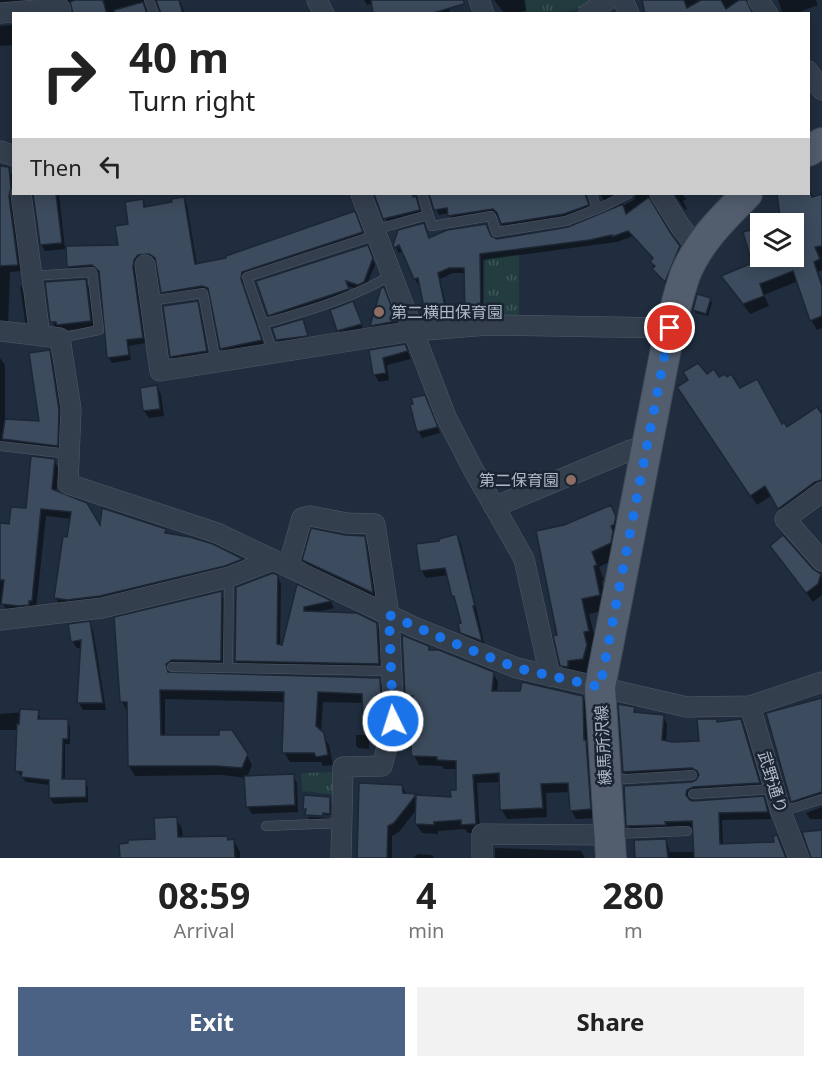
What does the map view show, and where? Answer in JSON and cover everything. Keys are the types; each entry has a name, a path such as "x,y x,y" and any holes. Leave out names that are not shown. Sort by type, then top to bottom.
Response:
{"main road":[{"name":"練馬所沢線","path":"610,846 600,687 670,328 686,274 698,249 721,219 746,195"}],"street":[{"path":"591,12 608,0"},
{"path":"12,12 60,8 60,12"},
{"path":"810,74 822,90"},
{"path":"21,195 40,336"},
{"path":"362,195 446,417 524,559 550,676"},
{"path":"661,195 698,249"},
{"path":"145,265 160,371 413,331 488,325 670,328"},
{"path":"0,331 60,338 71,409 68,484 217,533 389,615 517,668 687,707 750,706 822,682"},
{"path":"494,507 631,450 647,446"},
{"path":"822,492 785,519 822,561"},
{"path":"0,620 102,608 281,563 302,518 310,516 347,523 375,524 389,615 393,721 382,766 343,767 341,858"},
{"name":"武野通り","path":"750,706 781,812 799,858"},
{"path":"482,858 482,834 610,846"}],"lane":[{"path":"422,195 432,226 491,216 496,232 566,221 626,195"},
{"path":"592,195 597,209"},
{"path":"273,352 247,277 428,214"},
{"path":"32,276 92,272 99,330 60,338"},
{"path":"263,324 333,303 370,288 391,275"},
{"path":"150,301 203,293 216,362"},
{"path":"0,446 69,454"},
{"path":"228,668 229,577"},
{"path":"172,667 390,670"},
{"path":"605,781 692,775"},
{"path":"693,794 774,789"},
{"path":"781,812 822,799"},
{"path":"266,826 342,823"},
{"path":"610,846 687,831"}],"green space":[{"path":"523,0 602,0 592,5 562,12 526,12"},
{"path":"519,254 519,320 484,321 485,258"},
{"path":"336,772 336,795 302,791 301,773"}],"building":[{"path":"103,0 106,12 72,12 70,2"},
{"path":"156,0 179,0 182,12 160,12"},
{"path":"371,0 464,0 464,4 437,12 373,12"},
{"path":"642,0 684,0 687,8 701,0 721,0 726,9 739,0 746,0 752,12 645,12"},
{"path":"143,2 146,12 114,12 114,10"},
{"path":"0,166 9,167 11,188 9,196 18,265 0,266"},
{"path":"811,194 812,197 822,194 822,246 815,247 820,259 814,262 822,286 822,316 810,321 793,271 760,284 764,296 743,304 721,276 750,264 750,267 804,267 804,213 780,213 777,195"},
{"path":"33,195 56,195 62,243 40,245"},
{"path":"374,195 416,196 420,210 383,219"},
{"path":"429,195 585,195 589,205 564,214 501,224 493,209 448,216 447,208 434,210"},
{"path":"184,197 195,264 226,258 226,256 355,211 363,232 242,272 241,279 262,340 220,349 208,288 202,286 161,293 155,258 149,254 138,255 133,267 143,338 127,340 129,355 107,358 99,271 92,265 67,267 66,246 118,245 115,226 128,224 125,202 143,199 144,207 172,202 171,199"},
{"path":"649,197 680,246 665,282 652,269 655,266 650,262 653,258 628,231 612,237 612,235 590,240 480,254 481,314 465,315 464,268 449,268 438,273 447,316 426,318 418,278 414,279 399,245 394,248 393,245 398,230 424,223 429,238 447,230 486,224 491,236 497,239 568,227 623,204 626,214"},
{"path":"750,230 750,256 743,232"},
{"path":"368,245 373,258 364,282 358,285 346,281 349,289 268,316 256,281"},
{"path":"86,279 91,321 57,325 56,322 50,322 45,282"},
{"path":"384,287 397,321 370,326 381,288"},
{"path":"697,294 711,298 706,314 693,310"},
{"path":"198,301 207,351 170,357 163,306"},
{"path":"353,301 362,324 337,331 330,310"},
{"path":"303,319 308,336 276,340 272,328"},
{"path":"405,344 408,351 383,358 386,373 373,375 369,350"},
{"path":"50,350 59,410 57,446 2,439 5,419 39,421 29,353"},
{"path":"698,363 707,374 714,369 719,377 725,374 727,377 731,374 740,388 757,379 782,424 784,422 787,427 817,407 822,414 822,480 815,482 778,509 765,486 750,496 677,387 688,380 683,372"},
{"path":"157,385 160,409 143,411 140,388"},
{"path":"425,395 438,427 417,432 410,405 413,404 411,398"},
{"path":"31,456 55,459 52,489 87,503 100,525 102,508 166,529 165,533 213,544 243,559 225,566 100,596 67,600 54,598 63,536 67,537 71,512 41,509 32,601 29,601 29,605 19,606 1,604 4,580 0,580 0,523 9,524 11,507 26,508"},
{"path":"611,505 616,517 614,525 611,526 613,531 611,543 592,552 597,565 594,566 600,595 582,599 589,631 584,632 587,645 583,659 568,661 568,667 560,666 553,636 557,635 536,531 564,525"},
{"path":"311,528 345,535 365,536 373,593 302,560"},
{"path":"457,534 482,641 460,633 458,624 461,623 445,568 420,571 416,544 439,541 439,539"},
{"path":"783,535 813,569 821,574 818,584 806,593 770,546"},
{"path":"273,573 278,575 277,644 282,645 297,584 332,601 304,607 304,611 357,613 377,623 379,664 235,661 236,587"},
{"path":"222,591 221,661 172,660 166,664 168,672 380,678 382,720 380,728 363,728 362,694 318,692 316,726 324,733 328,755 316,757 314,753 282,753 284,692 160,690 161,735 219,735 219,730 232,730 248,754 242,768 128,766 127,702 120,702 114,617"},
{"path":"90,621 103,703 77,703 81,640 71,642 68,624"},
{"path":"402,635 429,646 429,650 439,650 494,672 492,691 520,691 522,682 583,696 584,740 586,740 591,809 570,811 568,783 541,784 543,808 500,810 499,773 473,775 476,824 461,825 461,820 434,822 434,825 415,824 416,795 451,797 450,790 456,790 456,761 437,760 437,757 412,756 413,696 405,696"},
{"path":"822,698 822,792 791,802 766,713"},
{"path":"618,704 635,707 634,712 664,715 662,740 672,742 699,741 697,719 717,719 717,722 741,719 760,783 693,787 687,790 686,795 693,801 764,796 768,812 719,813 720,844 774,842 773,836 777,835 786,858 694,858 692,821 665,822 666,825 626,826 624,786 692,782 699,775 692,768 623,772"},
{"path":"20,709 39,710 38,719 68,719 68,739 63,739 62,779 86,779 86,797 49,798 49,780 21,777 22,772 15,771"},
{"path":"294,774 295,805 246,807 244,776"},
{"path":"359,783 402,785 403,793 418,794 394,823 388,826 387,858 357,858"},
{"path":"304,795 330,797 330,814 305,815"},
{"path":"177,817 178,837 227,836 228,840 234,839 235,858 120,858 119,844 128,843 128,840 155,839 154,818"},
{"path":"822,830 822,858 811,858 802,832"},
{"path":"666,839 668,858 635,858 634,840"}],"place":[{"name":"第二横田保育園","path":"379,312"},
{"name":"第二保育園","path":"571,480"}],"route":[{"path":"393,721 389,615 517,668 600,687 670,328"}]}
